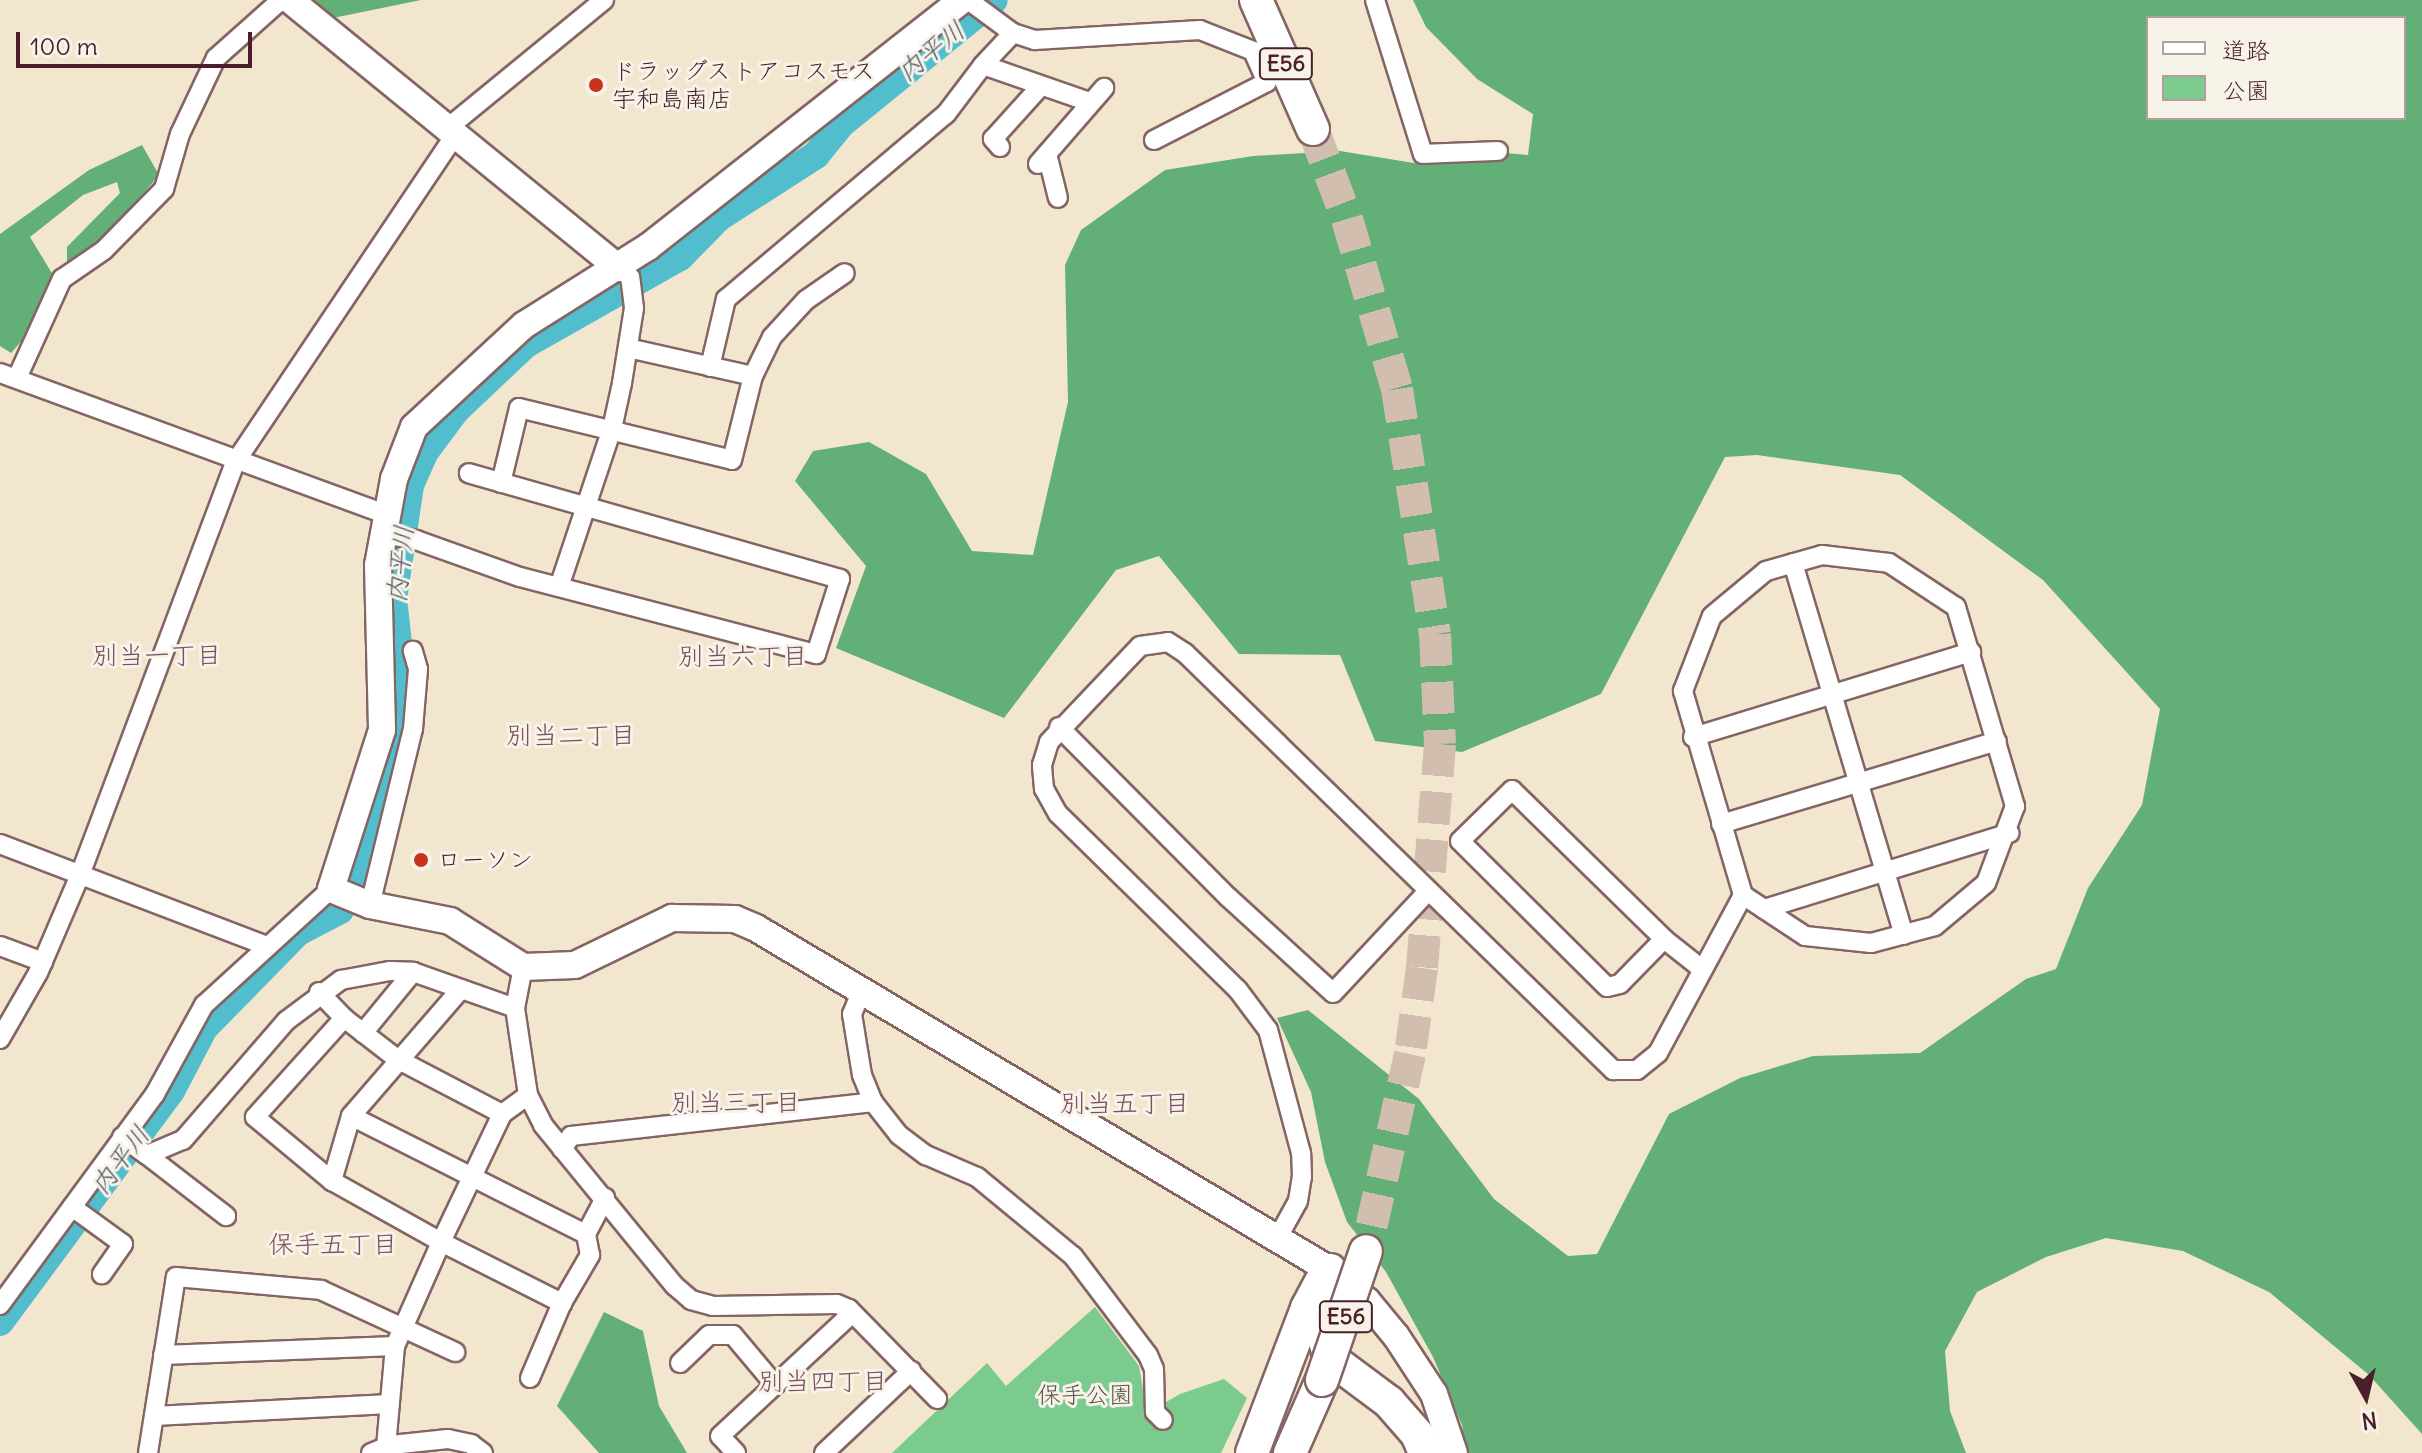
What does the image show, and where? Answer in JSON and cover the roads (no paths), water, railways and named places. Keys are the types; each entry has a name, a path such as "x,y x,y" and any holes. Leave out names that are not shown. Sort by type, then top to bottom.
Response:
{"highway":[{"name":"E56","path":"1256,0 1313,129"},
{"name":"E56","path":"1290,1453 1322,1380 1366,1251"},
{"path":"1252,1453 1307,1308 1330,1270"},
{"path":"1330,1270 1323,1334 1330,1358 1389,1402 1417,1434 1425,1453"}],"street":[{"path":"281,0 216,58 180,134 164,189 104,250 62,279 8,376 236,461 416,540 559,587 816,654 840,579 469,473"},
{"path":"290,0 454,129 624,272 634,299 612,429 559,587"},
{"path":"0,1039 43,962 80,875 236,461 454,129 604,0"},
{"path":"1375,0 1423,154 1498,151"},
{"path":"350,897 382,730 377,600 400,456 414,427 437,401 524,325 624,272 969,2 1006,28 1035,40 1200,30 1253,51 1267,82 1154,140"},
{"path":"710,367 726,299 946,114 1006,28"},
{"path":"983,65 1089,102"},
{"path":"1000,147 993,139 1040,87"},
{"path":"1058,198 1042,159 1104,88"},
{"path":"501,483 519,408 732,460 753,376 772,337 806,300 845,273"},
{"path":"628,348 753,376"},
{"path":"1822,555 1889,563 1956,607 2015,806 2009,833 1986,883 1935,926 1871,943 1805,936 1743,895 1693,737 1683,691 1712,616 1766,571 1793,563 1822,555"},
{"path":"1793,563 1904,935"},
{"path":"1277,1239 1298,1201 1302,1165 1268,1030 1238,990 1058,814 1044,789 1042,765 1059,727 1140,646 1168,642 1185,653 1613,1070 1637,1070 1650,1063 1743,895"},
{"path":"0,1305 134,1145 155,1094 204,1005 265,945 350,897 413,729 418,669 413,651"},
{"path":"1693,737 1971,652"},
{"path":"1059,727 1228,897 1333,993 1428,891"},
{"path":"1721,824 1997,741"},
{"path":"1664,939 1620,984 1607,987 1460,841 1512,790 1664,939 1702,969"},
{"path":"1764,909 2009,833"},
{"path":"0,844 265,945"},
{"path":"350,897 450,921 523,967 575,965 647,926 672,918 705,916 756,928 1330,1270 1367,1301 1396,1336 1434,1394 1454,1453"},
{"path":"0,946 43,962"},
{"path":"523,967 515,1008 528,1095 562,1149 691,1300 713,1306 837,1304 849,1309 937,1399"},
{"path":"134,1145 183,1140 286,1021 319,992 367,973 413,972 515,1008"},
{"path":"363,1033 413,972"},
{"path":"332,1181 351,1116 397,1059 461,989"},
{"path":"319,992 344,1018 397,1059 502,1114"},
{"path":"861,992 852,1014 862,1075 873,1102 899,1135 926,1155 977,1177 1073,1256 1148,1355 1154,1369 1155,1412 1163,1420"},
{"path":"344,1018 255,1117 332,1181 441,1242 562,1303"},
{"path":"483,1453 471,1444 448,1439 379,1450 390,1404 398,1337 502,1114 528,1095"},
{"path":"562,1149 571,1136 873,1102"},
{"path":"351,1116 586,1234"},
{"path":"134,1145 226,1216"},
{"path":"530,1378 562,1303 590,1255 586,1234 605,1198"},
{"path":"78,1211 123,1244 102,1274"},
{"path":"148,1453 176,1277 321,1290 398,1337 455,1352"},
{"path":"736,1453 720,1436 848,1317 849,1309"},
{"path":"680,1363 709,1335 733,1335 775,1385"},
{"path":"163,1355 398,1337"},
{"path":"824,1453 911,1371"},
{"path":"154,1416 390,1404"}],"waterway":[{"name":"内平川","path":"0,1322 171,1091 204,1028 298,932 340,910 360,865 399,732 403,688 393,599 410,485 424,453 456,410 526,344 680,257 718,218 816,155 840,125 994,0"}],"tunnel":[{"path":"1313,129 1347,219 1397,389 1435,634 1440,744 1422,968 1410,1054 1366,1251"}],"place":[{"name":"ドラッグストアコスモス 宇和島南店","path":"596,85"},
{"name":"ローソン","path":"421,860"}],"district":[{"name":"別当一丁目","path":"157,655"},
{"name":"別当六丁目","path":"743,656"},
{"name":"別当二丁目","path":"571,735"},
{"name":"別当三丁目","path":"736,1102"},
{"name":"別当五丁目","path":"1125,1103"},
{"name":"保手五丁目","path":"333,1244"},
{"name":"別当四丁目","path":"823,1381"}],"park label":[{"name":"保手公園","path":"1085,1395"}]}
